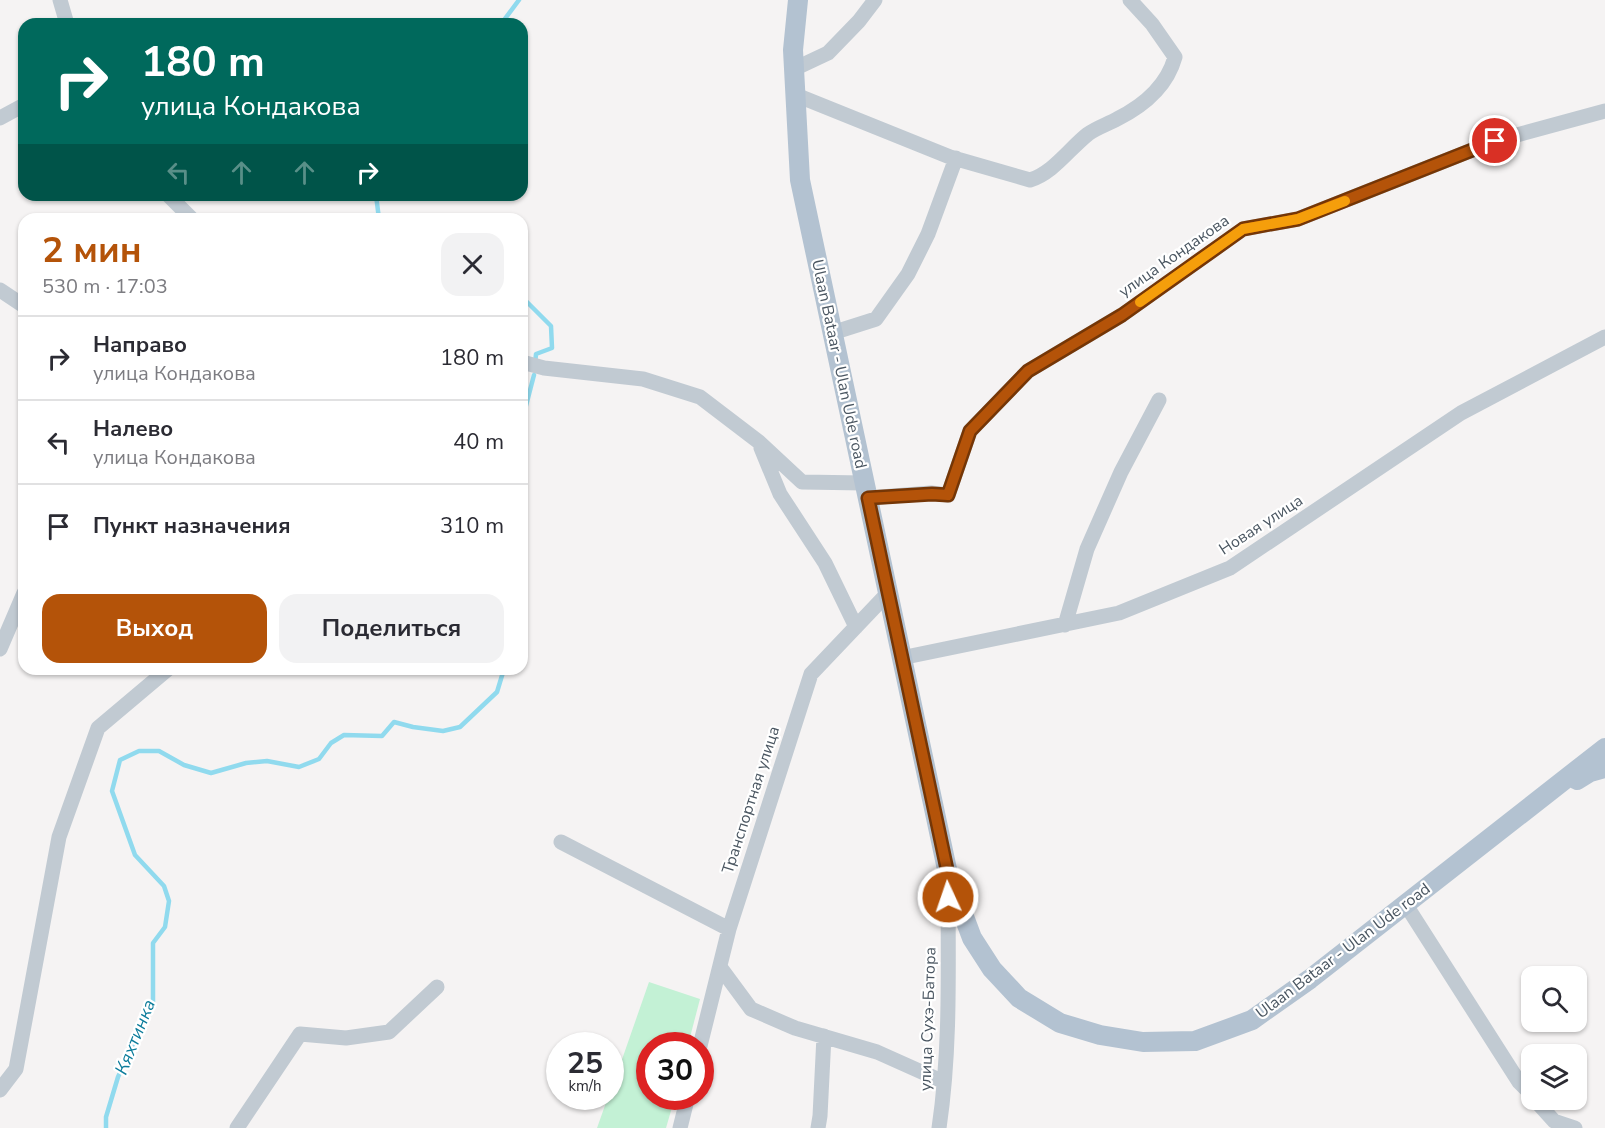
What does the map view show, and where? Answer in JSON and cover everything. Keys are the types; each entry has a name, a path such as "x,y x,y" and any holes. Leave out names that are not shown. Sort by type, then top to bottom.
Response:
{"main road":[{"name":"Ulaan Bataar - Ulan Ude road","path":"798,0 793,50 800,180 948,874 972,938 992,969 1019,998 1060,1023 1100,1035 1143,1042 1195,1041 1252,1020 1310,979 1605,748"},
{"path":"1529,809 1590,772 1605,768"}],"street":[{"path":"60,0 65,18"},
{"path":"794,69 828,53 859,21 875,0"},
{"path":"796,95 956,158 1030,180 1041,177 1090,133 1119,119 1147,101 1171,72 1175,57 1152,24 1130,0"},
{"path":"0,118 18,108"},
{"name":"улица Кондакова","path":"866,491 948,495 970,431 1028,371 1122,315 1243,229 1298,219 1495,141 1605,111"},
{"path":"832,333 876,319 908,274 928,234 956,158"},
{"path":"174,201 186,213"},
{"path":"0,290 18,302"},
{"name":"Новая улица","path":"901,658 1119,613 1230,568 1461,413 1605,337"},
{"path":"528,364 544,368 643,379 700,397 759,442 802,482 866,491"},
{"path":"1065,625 1087,549 1121,472 1159,400"},
{"path":"759,442 780,494 825,562 856,627"},
{"name":"Транспортная улица","path":"704,1032 729,929 811,674 888,593"},
{"path":"0,648 18,607"},
{"path":"0,1090 16,1069 59,837 99,729 161,675"},
{"path":"561,842 729,929"},
{"name":"улица Сухэ-Батора","path":"939,1128 944,1082 948,989 948,874"},
{"path":"1406,905 1521,1084"},
{"path":"720,967 750,1009 795,1028 877,1052 944,1082"},
{"path":"237,1128 300,1034 346,1038 389,1032 437,987"},
{"path":"818,1128 824,1036"},
{"path":"680,1128 684,1110"},
{"path":"1544,1110 1554,1121 1575,1128"}],"green space":[{"path":"649,982 700,999 691,1032 636,1032 636,1110 671,1110 666,1128 597,1128 603,1110 624,1110 624,1054"}],"waterway":[{"name":"Кяхтинка","path":"506,18 519,0"},
{"name":"Кяхтинка","path":"377,201 378,213"},
{"name":"Кяхтинка","path":"528,303 551,326 552,348 536,354 535,364"},
{"name":"Кяхтинка","path":"528,398 534,375"},
{"name":"Кяхтинка","path":"106,1128 106,1117 118,1077 153,1002 153,943 165,927 169,901 164,886 135,855 112,791 120,760 139,751 159,751 184,765 211,773 246,763 267,761 299,767 319,759 331,743 344,735 382,736 394,722 443,731 460,727 497,692 502,675"}],"slow traffic":[{"path":"1140,302 1243,229 1298,219 1345,201"}],"route":[{"path":"948,897 948,874 868,498 948,495 970,431 1028,371 1122,315 1243,229 1298,219 1495,141"}]}
